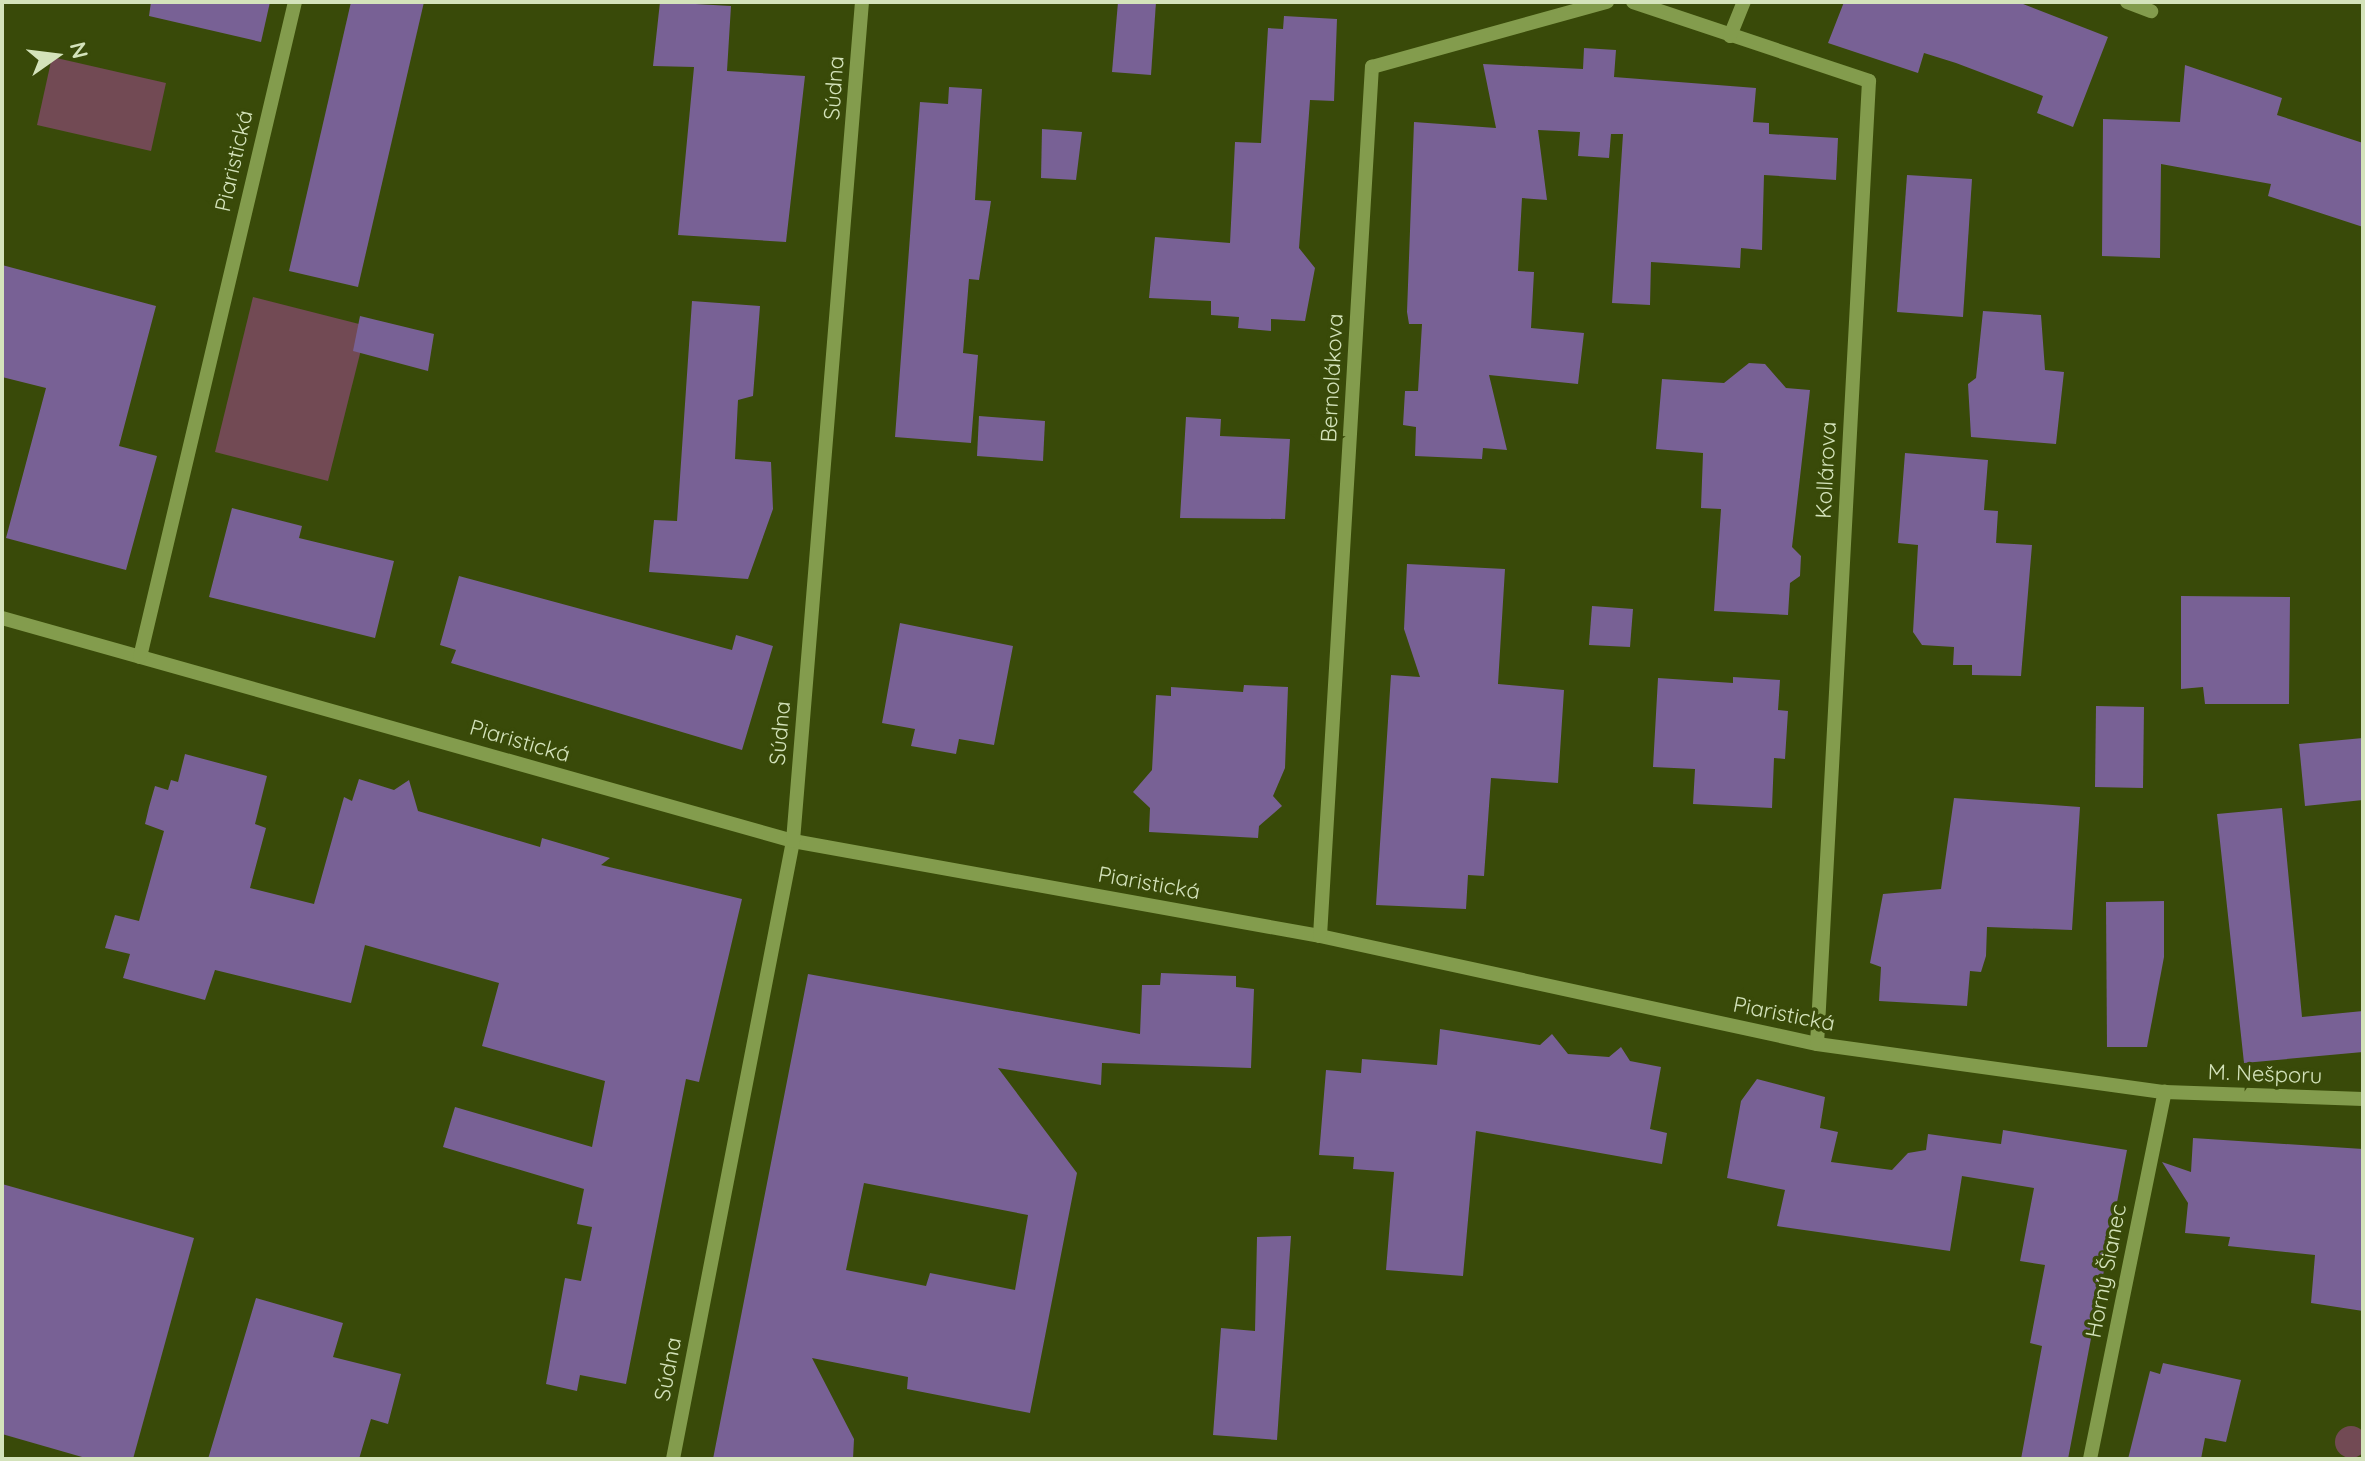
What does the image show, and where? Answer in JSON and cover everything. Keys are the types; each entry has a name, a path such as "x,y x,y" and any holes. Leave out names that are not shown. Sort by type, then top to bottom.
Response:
{"street":[{"name":"Piaristická","path":"140,657 295,2"},
{"name":"Súdna","path":"673,1459 793,841 862,2"},
{"name":"Bernolákova","path":"1320,936 1372,67 1607,2"},
{"path":"1633,2 1730,36 1744,2"},
{"path":"2127,2 2151,11"},
{"name":"Kollárova","path":"1730,36 1869,81 1817,1044"},
{"name":"Piaristická","path":"2,618 793,841 1320,936 1817,1044 2165,1092"},
{"name":"M. Nešporu","path":"2165,1092 2363,1099"},
{"name":"Horný Šianec","path":"2090,1459 2165,1092"}],"shaded area":[{"path":"52,57 166,83 151,151 37,125"},
{"path":"253,297 367,326 328,481 215,452"},
{"path":"2351,1426 2362,1431 2367,1442 2362,1453 2351,1458 2340,1453 2335,1442 2340,1431"}],"building":[{"path":"151,2 270,2 261,42 149,16"},
{"path":"351,2 424,2 358,287 289,271"},
{"path":"660,2 731,6 727,71 805,76 786,242 678,235 694,67 653,66"},
{"path":"1118,2 1156,2 1151,75 1112,72"},
{"path":"1844,2 2018,2 2108,37 2073,127 2037,113 2043,96 1956,63 1924,53 1918,73 1828,43"},
{"path":"1284,16 1337,19 1334,101 1310,100 1299,248 1315,268 1305,321 1271,319 1271,331 1238,328 1239,317 1211,315 1211,301 1149,298 1155,237 1230,243 1235,142 1261,143 1268,28 1283,29"},
{"path":"1584,48 1616,50 1614,77 1756,88 1753,122 1769,123 1769,134 1838,138 1836,180 1764,175 1762,250 1741,248 1740,268 1651,262 1650,305 1612,303 1623,134 1611,134 1609,158 1578,156 1580,132 1538,130 1547,200 1522,198 1518,271 1534,272 1531,328 1584,333 1578,384 1489,375 1507,450 1483,448 1482,459 1415,456 1416,427 1403,425 1405,391 1418,391 1422,324 1409,324 1407,312 1414,122 1496,128 1483,64 1583,69"},
{"path":"2185,65 2282,98 2277,115 2363,143 2363,227 2268,196 2271,184 2161,164 2160,258 2102,256 2103,119 2180,122"},
{"path":"949,87 982,89 975,200 991,201 979,280 969,279 963,353 978,355 971,443 895,437 920,102 948,104"},
{"path":"1042,129 1082,132 1076,180 1041,178"},
{"path":"1907,175 1972,179 1963,317 1897,312"},
{"path":"2,265 156,306 119,446 157,456 126,570 6,538 46,388 2,377"},
{"path":"692,301 760,306 753,396 738,400 735,459 771,462 773,509 748,579 649,572 654,520 677,521"},
{"path":"1983,311 2041,315 2045,370 2064,372 2056,444 1971,437 1968,384 1976,378"},
{"path":"360,316 434,334 428,371 353,351"},
{"path":"1749,363 1765,364 1786,388 1810,390 1792,547 1801,556 1800,576 1790,583 1788,615 1714,611 1721,509 1701,508 1703,453 1656,449 1662,379 1724,383"},
{"path":"979,416 1045,421 1043,461 977,456"},
{"path":"1186,417 1221,419 1220,436 1290,439 1285,519 1180,518"},
{"path":"1905,453 1988,460 1984,510 1998,511 1996,543 2032,545 2021,676 1972,675 1972,665 1953,665 1954,647 1922,645 1913,632 1918,545 1898,543"},
{"path":"232,508 302,526 299,538 394,561 375,638 209,597"},
{"path":"1407,564 1505,569 1498,684 1564,690 1558,783 1491,778 1484,876 1468,875 1466,909 1376,905 1391,675 1420,677 1404,629"},
{"path":"459,576 732,650 736,635 773,646 742,750 451,663 456,650 440,645"},
{"path":"2181,596 2290,597 2289,704 2205,704 2203,687 2181,689"},
{"path":"1592,606 1633,609 1630,647 1589,645"},
{"path":"900,623 1013,646 994,745 959,739 956,754 911,746 915,729 882,723"},
{"path":"1733,677 1780,680 1778,710 1788,711 1785,759 1774,758 1772,808 1693,804 1695,769 1653,767 1658,678 1733,683"},
{"path":"1244,685 1288,687 1285,768 1273,796 1282,806 1259,826 1258,838 1149,832 1150,808 1133,792 1152,770 1156,695 1171,696 1171,687 1243,692"},
{"path":"2096,706 2144,707 2143,788 2095,787"},
{"path":"2363,738 2363,800 2305,806 2299,744"},
{"path":"185,754 267,776 255,824 266,828 250,888 314,904 344,797 352,801 359,779 394,790 409,780 418,811 540,847 542,838 610,858 601,865 742,899 699,1082 686,1079 626,1384 580,1375 577,1391 546,1384 565,1278 581,1281 592,1227 577,1224 584,1189 443,1147 455,1107 592,1147 605,1081 482,1046 499,983 365,945 351,1003 215,970 205,1000 123,978 130,954 105,948 115,915 139,921 164,831 145,824 149,807 155,786 168,790 171,780 178,782"},
{"path":"1954,798 2080,807 2072,930 1987,927 1986,956 1981,972 1970,971 1967,1006 1879,1001 1881,967 1870,963 1883,894 1941,889"},
{"path":"2282,808 2302,1017 2363,1011 2363,1052 2244,1063 2217,814"},
{"path":"2164,901 2164,957 2147,1047 2107,1047 2106,902"},
{"path":"1161,973 1236,976 1236,987 1254,989 1251,1068 1102,1063 1101,1085 998,1068 1077,1173 1030,1413 907,1389 908,1377 812,1358 854,1439 853,1459 713,1459 808,974 1140,1034 1142,985 1160,985","holes":["864,1183 1028,1215 1015,1290 930,1273 926,1286 846,1270"]},
{"path":"1440,1029 1540,1045 1552,1034 1568,1054 1609,1057 1621,1047 1630,1061 1661,1067 1650,1129 1667,1133 1662,1164 1476,1131 1463,1276 1386,1270 1394,1172 1353,1169 1354,1157 1319,1155 1326,1070 1361,1073 1362,1059 1437,1065"},
{"path":"1757,1079 1825,1097 1820,1128 1838,1132 1831,1162 1892,1170 1908,1153 1926,1150 1928,1134 2001,1144 2003,1130 2127,1150 2068,1459 2021,1459 2042,1346 2030,1343 2045,1265 2020,1261 2034,1188 1962,1176 1950,1251 1777,1226 1785,1190 1727,1178 1741,1101"},
{"path":"2193,1138 2363,1149 2363,1311 2311,1303 2315,1255 2228,1246 2230,1237 2185,1233 2188,1203 2162,1162 2191,1172"},
{"path":"2,1184 194,1238 133,1459 89,1459 2,1434"},
{"path":"1291,1236 1277,1440 1213,1435 1221,1328 1255,1331 1257,1237"},
{"path":"256,1298 343,1323 333,1357 401,1374 388,1424 371,1419 359,1459 208,1459"},
{"path":"2163,1363 2241,1380 2226,1442 2205,1438 2201,1459 2128,1459 2150,1371 2160,1374"}]}
